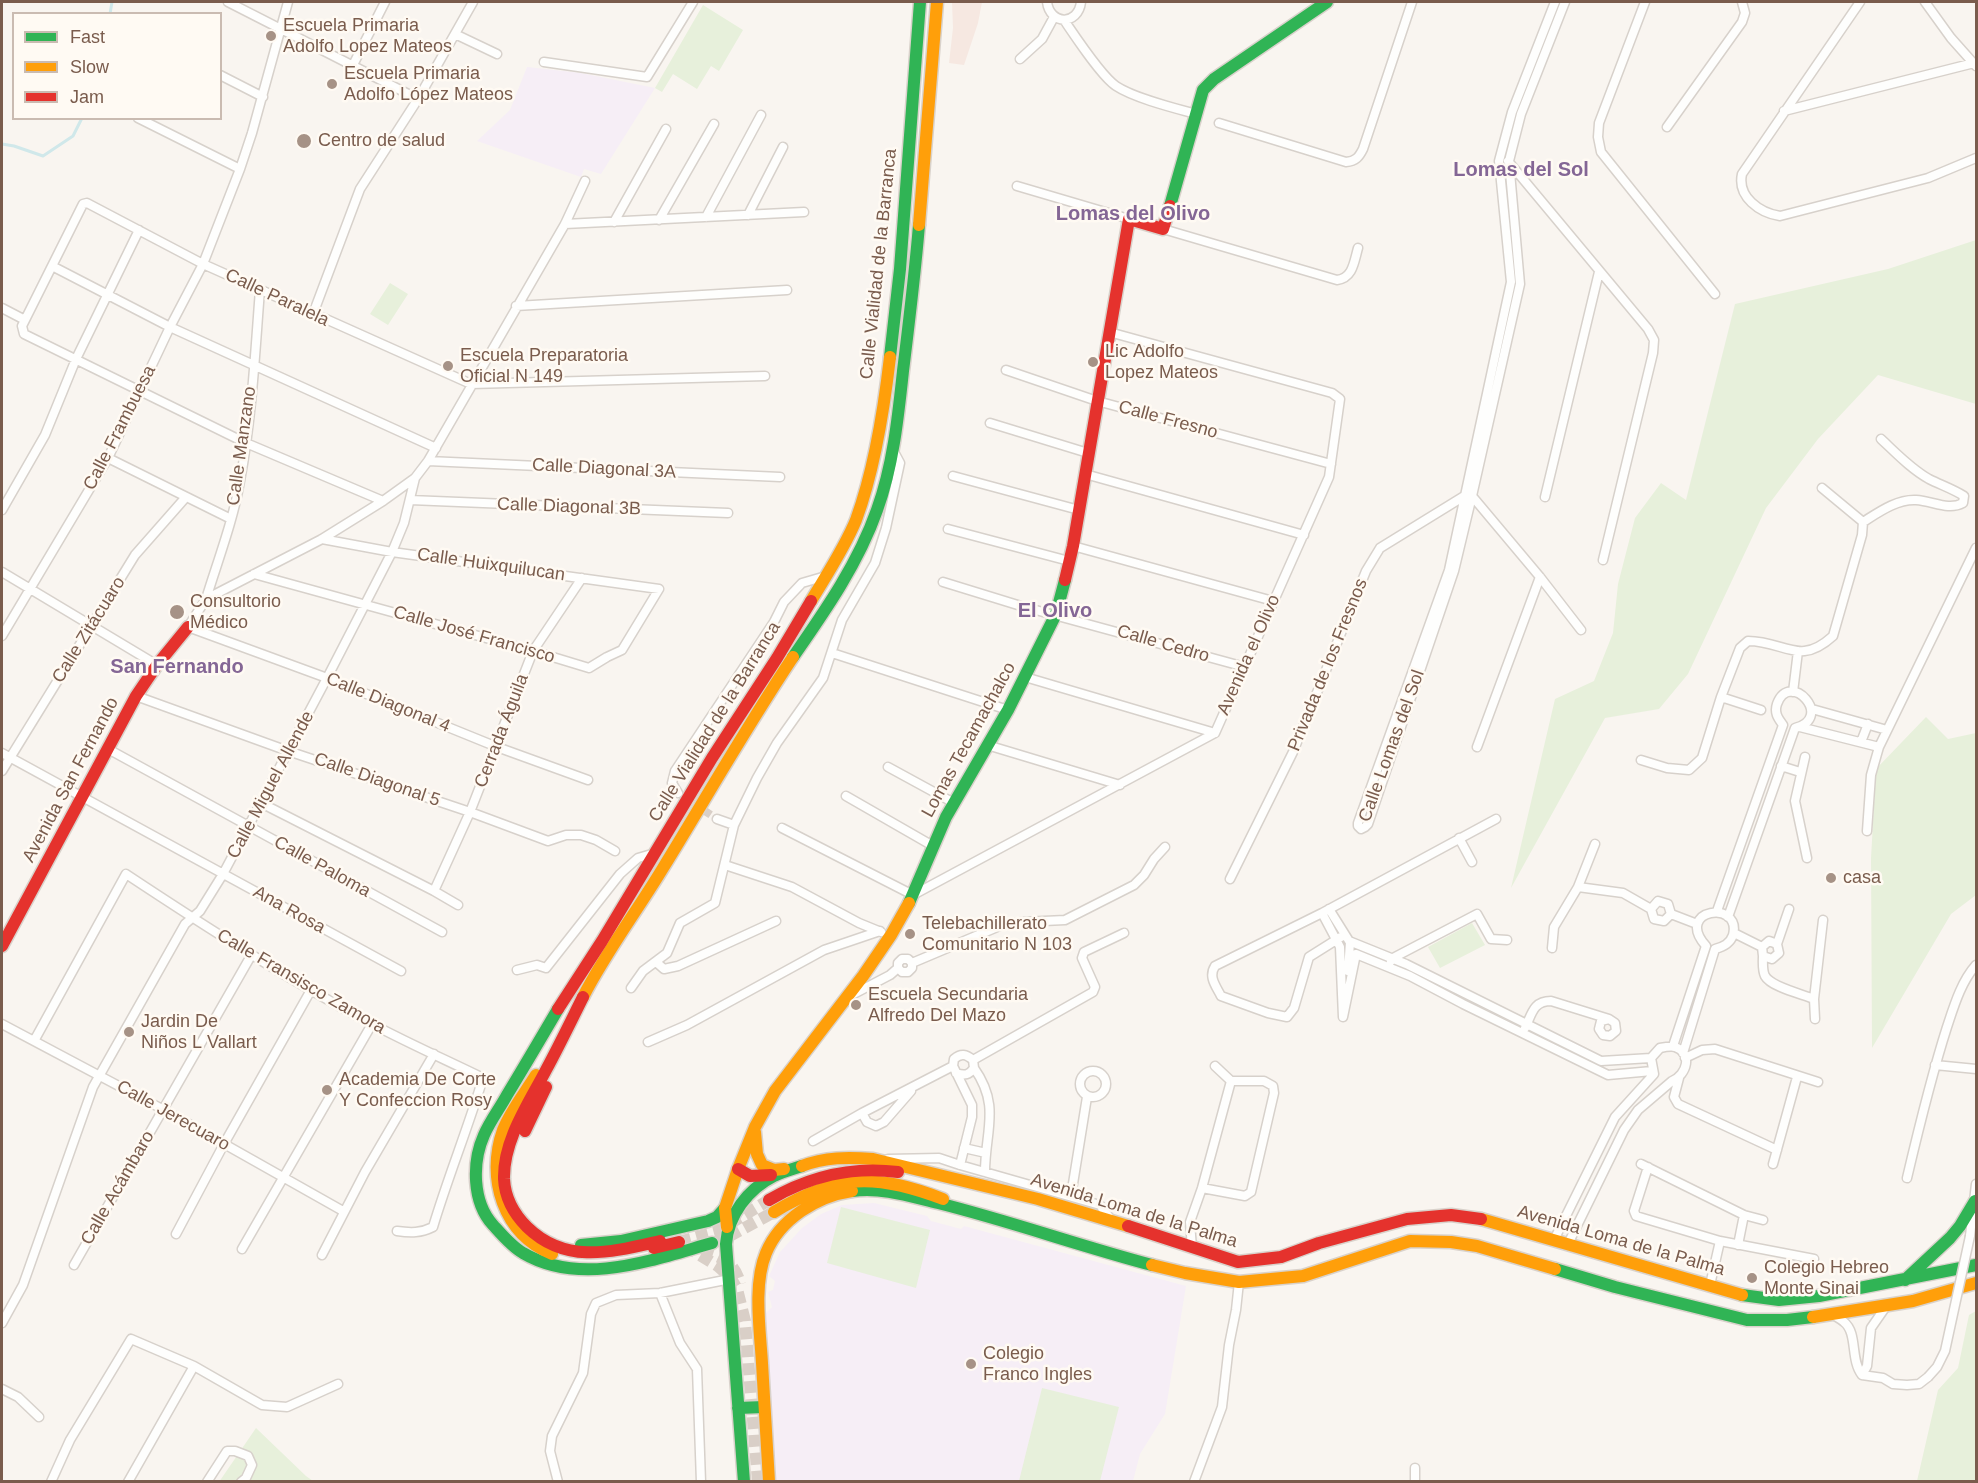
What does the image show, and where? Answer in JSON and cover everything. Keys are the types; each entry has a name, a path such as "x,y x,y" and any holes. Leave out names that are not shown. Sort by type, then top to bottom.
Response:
{"main road":[{"name":"Calle Vialidad de la Barranca","path":"679,1247 617,1268 581,1271 540,1263 509,1244 485,1214 476,1185 478,1158 484,1135 567,993 602,941 712,758 777,658 855,522 866,492 878,426 900,269 920,2"},
{"name":"Calle Vialidad de la Barranca","path":"563,1038 607,955 761,706 812,633 870,530 884,489 893,450 915,277 937,2"},
{"path":"1129,219 1163,229 1203,90 1327,2"},
{"name":"Lomas Tecamachalco","path":"727,1232 725,1208 755,1127 775,1090 847,997 885,933 912,896 954,803 1008,710 1056,614 1073,546 1129,219"},
{"name":"Avenida San Fernando","path":"2,945 136,696 157,665 188,627"},
{"path":"563,1038 544,1093 511,1163 512,1182 517,1201 540,1230 558,1241 585,1246 621,1241 708,1221 717,1217 725,1208"},
{"path":"563,1038 526,1111 506,1159 503,1178 507,1197 514,1212 543,1242 561,1250 603,1253 660,1241"},
{"path":"563,1038 539,1070 504,1128 495,1174 498,1196 510,1220 535,1247 563,1258 608,1260 679,1247 712,1244"},
{"path":"755,1127 755,1151 761,1164 776,1170 800,1166"},
{"name":"Avenida Loma de la Palma","path":"744,1482 726,1244 727,1232 736,1211 762,1183 775,1175 818,1160 851,1157 873,1159 965,1180 1126,1225 1238,1262 1281,1257 1407,1219 1451,1215 1480,1219 1751,1297 1779,1300 1819,1296 1977,1265"},
{"path":"738,1169 750,1176 775,1175"},
{"path":"955,1208 946,1200 918,1188 866,1179 844,1182 771,1206 785,1190 809,1180 843,1171 884,1170 965,1180"},
{"path":"769,1482 759,1297 761,1272 766,1253 776,1235 791,1219 802,1210 845,1192 866,1189 884,1190 1185,1274 1239,1282 1303,1276 1410,1241 1451,1242 1477,1246 1615,1287 1747,1320 1787,1320 1913,1301 1977,1283"},
{"path":"1905,1280 1950,1238 1976,1200"},
{"path":"1384,1225 1382,1238 1390,1246"},
{"path":"679,1247 697,1252"},
{"path":"1712,1311 1727,1301 1726,1296 1716,1287"},
{"path":"1747,1320 1742,1305 1751,1297"},
{"path":"738,1408 764,1407"}],"street":[{"path":"228,2 418,99"},
{"name":"Calle Frambuesa","path":"2,636 108,458 170,327 203,264 240,169 263,97 288,2"},
{"path":"353,66 385,2"},
{"path":"313,314 360,189 418,99 473,2"},
{"path":"544,62 647,77 693,2"},
{"path":"1047,2 1048,9 1054,17 1064,20 1072,18 1079,12 1081,2"},
{"path":"1219,123 1346,162 1353,162 1363,149 1412,2"},
{"path":"1468,495 1511,282 1499,161 1512,111 1555,2"},
{"path":"1468,495 1520,284 1509,161 1521,114 1565,2"},
{"path":"1645,2 1599,123 1598,137 1601,152 1715,294"},
{"path":"1666,127 1742,22 1745,13 1742,2"},
{"path":"1860,2 1742,174 1740,182 1742,190 1756,207 1768,214 1780,216 1928,178 1977,158"},
{"path":"1784,111 1975,65 1951,38 1925,2"},
{"path":"1020,60 1042,39 1054,17"},
{"path":"1064,20 1081,46 1115,86 1196,114"},
{"path":"455,34 497,54"},
{"path":"222,76 263,97"},
{"path":"706,217 761,115"},
{"path":"142,120 240,169"},
{"path":"659,220 714,124"},
{"path":"614,222 666,129"},
{"path":"748,215 783,147"},
{"path":"1499,161 1509,161"},
{"path":"1509,161 1648,329 1654,340 1653,353 1603,560"},
{"path":"415,478 436,448 565,224 585,181"},
{"path":"1017,186 1129,219"},
{"name":"Calle Paralela","path":"52,266 83,204 87,203 203,264 471,384"},
{"path":"565,224 804,212"},
{"path":"1163,229 1337,280 1346,279 1350,275 1358,248"},
{"path":"2,510 45,435 76,359 139,230"},
{"path":"383,501 246,443 24,334 22,330 25,320 52,266 170,327 436,448"},
{"path":"1545,497 1599,272"},
{"name":"Calle Manzano","path":"206,599 240,482 246,443 260,290"},
{"path":"516,306 787,290"},
{"path":"2,308 25,320"},
{"name":"Avenida el Olivo","path":"912,896 1215,733 1329,477 1340,404 1340,399 1332,393 1109,332"},
{"name":"Calle Fresno","path":"1006,370 1097,401 1331,465"},
{"path":"471,384 765,376"},
{"path":"990,423 1088,453"},
{"path":"1863,522 1881,510 1898,503 1916,500 1956,507 1964,503 1964,496 1930,479 1910,465 1881,439"},
{"path":"631,988 643,971 667,953 680,923 715,903 734,825 777,743 823,678 842,620 875,563 886,528 900,463 893,450"},
{"path":"108,458 231,519"},
{"name":"Calle Diagonal 3A","path":"428,461 780,477"},
{"path":"1085,474 1304,535"},
{"path":"953,476 1079,510"},
{"name":"Avenida San Fernando","path":"188,627 206,599 322,539 415,478"},
{"name":"Calle Miguel Allende","path":"2,1323 23,1285 88,1098 185,924 200,911 223,874 327,678 392,552 404,523 415,478"},
{"path":"1822,488 1863,522"},
{"path":"1468,495 1540,577 1581,630"},
{"name":"Calle Lomas del Sol","path":"1468,495 1454,571 1368,824 1361,829 1358,823 1449,570 1468,495"},
{"name":"Privada de los Fresnos","path":"1230,879 1293,752 1366,571 1380,548 1468,495"},
{"name":"Calle Zitácuaro","path":"2,771 135,555 186,496"},
{"name":"Calle Diagonal 3B","path":"410,500 728,513"},
{"path":"1641,760 1667,768 1689,770 1702,758 1721,697 1740,648 1748,641 1759,641 1807,652 1823,645 1833,636 1862,535 1863,522"},
{"path":"948,529 1069,561"},
{"name":"Calle Huixquilucan","path":"322,539 392,552 659,589"},
{"path":"1073,546 1273,601"},
{"path":"1867,831 1871,775 1879,747 1977,548"},
{"path":"2,572 157,665"},
{"name":"Calle José Francisco","path":"254,574 533,651 589,669 606,657 622,650 659,589"},
{"path":"678,793 672,783 675,771 774,622 784,602 802,583 826,576"},
{"path":"1477,747 1540,577"},
{"name":"Cerrada Águila","path":"434,891 497,747 533,651 582,578"},
{"name":"Calle Cedro","path":"943,582 1021,606 1245,667"},
{"name":"Calle Diagonal 4","path":"188,627 327,678 497,747 588,780"},
{"path":"1793,692 1798,651"},
{"path":"832,653 1008,710"},
{"path":"1025,677 1215,733"},
{"path":"1717,911 1784,725 1777,718 1775,709 1778,700 1785,694 1793,692 1802,694 1809,700 1812,709 1809,719 1800,727 1795,728 1728,917"},
{"name":"Calle Diagonal 5","path":"136,696 288,751 470,812 548,842 566,835 581,835 596,840 615,851"},
{"path":"1721,697 1761,710"},
{"path":"1812,709 1887,730"},
{"path":"1861,742 1868,724"},
{"path":"1800,727 1879,747"},
{"path":"987,745 1120,785"},
{"name":"Calle Paloma","path":"108,749 442,932"},
{"name":"Ana Rosa","path":"2,753 401,971"},
{"path":"1805,757 1795,801 1807,858"},
{"path":"1781,766 1800,772"},
{"path":"888,767 954,803"},
{"path":"846,796 933,846"},
{"path":"261,803 458,905"},
{"path":"717,819 734,825"},
{"path":"1347,938 1335,940 1309,957 1294,1008 1287,1017 1268,1013 1221,996 1212,978 1215,966 1326,911 1496,819"},
{"path":"782,828 912,896"},
{"path":"1459,838 1472,862"},
{"path":"1552,948 1554,927 1578,886 1595,844"},
{"path":"847,997 890,975 898,968 902,972 908,972 912,968 912,963 1002,926 1023,922 1065,920 1134,885 1166,847"},
{"path":"517,970 537,965 546,968 620,874 638,858 655,853"},
{"path":"725,865 792,887 885,933"},
{"name":"Calle Fransisco Zamora","path":"34,1041 126,874 191,917 311,990 372,1024 483,1078 466,1132 450,1170 433,1227 413,1233 397,1232"},
{"path":"1578,886 1623,893 1651,909 1654,919 1664,921 1671,914 1697,924"},
{"path":"1734,933 1772,959 1779,953 1777,944 1789,909"},
{"path":"1326,911 1347,938 1393,958 1405,969 1463,1004 1571,1058 1598,1065 1611,1061 1651,1058 1660,1048 1673,1046 1684,1055 1687,1063 1684,1074 1672,1081 1638,1110 1624,1130 1568,1244"},
{"path":"1326,911 1335,940 1340,947 1343,1017"},
{"path":"1673,1046 1706,946 1697,937 1697,924 1705,914 1717,911 1728,917 1733,924 1734,933 1723,947 1715,949 1684,1055"},
{"path":"1389,967 1393,958 1477,914 1491,939 1508,940"},
{"path":"1815,1019 1814,999 1823,920"},
{"path":"656,962 664,969 678,966 776,921"},
{"path":"648,1042 687,1025 824,950 885,933"},
{"path":"955,1070 963,1075 970,1073 973,1064 1094,992 1095,987 1082,958 1084,952 1124,933"},
{"path":"1343,1017 1347,938"},
{"path":"1777,944 1768,941 1762,951 1765,976 1771,983 1814,999"},
{"name":"Calle Acámbaro","path":"74,1265 252,954"},
{"path":"1343,1017 1356,954 1389,967 1405,969 1468,995 1575,1048 1608,1075 1652,1071"},
{"path":"1907,1178 1935,1065 1954,1006 1970,973 1977,965"},
{"path":"176,1234 311,990"},
{"path":"1463,1004 1468,995"},
{"path":"1522,1034 1536,1004 1542,1001 1551,1001 1609,1019"},
{"name":"Calle Jerecuaro","path":"2,1024 164,1110 343,1211"},
{"path":"242,1249 372,1024"},
{"path":"1571,1058 1575,1048"},
{"path":"1684,1055 1715,1049 1818,1082"},
{"path":"322,1255 343,1211 434,1054"},
{"path":"960,1165 972,1116 972,1106 955,1070 954,1059 960,1055 967,1055 982,1079 990,1109 985,1172"},
{"path":"1554,1240 1615,1117 1654,1074 1651,1058"},
{"path":"1611,1061 1613,1075"},
{"path":"1935,1065 1977,1069"},
{"path":"1202,1188 1245,1196 1251,1192 1274,1093 1273,1086 1264,1081 1231,1081 1215,1066"},
{"path":"813,1141 862,1113 955,1070"},
{"path":"1773,1164 1797,1077"},
{"path":"1679,1078 1674,1098 1677,1104 1777,1150"},
{"path":"1188,1247 1190,1222 1202,1188 1231,1081"},
{"path":"862,1113 867,1122 876,1126 884,1122 913,1088"},
{"path":"1071,1196 1087,1097"},
{"path":"1601,1145 1613,1153"},
{"path":"964,1148 986,1153"},
{"path":"873,1159 939,1158 1100,1205 1112,1221"},
{"path":"1763,1220 1744,1215 1645,1165 1634,1211 1636,1216 1720,1241 1814,1259"},
{"path":"1832,1314 1850,1328 1856,1366 1862,1375 1882,1378 1893,1384 1914,1385 1928,1377 1946,1351 1970,1236 1977,1184"},
{"path":"1581,1186 1584,1209"},
{"path":"1738,1245 1744,1215"},
{"path":"1716,1287 1720,1241"},
{"path":"558,1482 550,1451 552,1436 583,1373 591,1314 596,1303 616,1295 660,1293 730,1279"},
{"path":"1194,1482 1222,1407 1239,1282"},
{"path":"660,1293 681,1343 697,1369 701,1482"},
{"path":"1862,1375 1865,1371 1871,1328 1887,1305"},
{"path":"51,1482 70,1440 131,1339 194,1366 262,1405 287,1407 338,1384"},
{"path":"1868,1355 1873,1367 1882,1378"},
{"path":"128,1482 194,1366"},
{"path":"2,1389 18,1397 39,1417"},
{"path":"207,1482 227,1451 235,1451 248,1456 252,1466 246,1478 241,1482"},
{"path":"1415,1468 1415,1482"}],"shaded area":[{"path":"952,2 982,2 978,23 964,65 949,63 953,28"},
{"path":"527,67 581,73 655,88 601,174 584,169 581,177 477,141 510,110"},
{"name":"Colegio Franco Ingles","path":"874,1203 927,1216 931,1221 961,1229 964,1226 1186,1286 1165,1414 1140,1454 1133,1481 776,1481 765,1314 772,1307 768,1292 773,1290 775,1281 769,1276 780,1252 802,1228 821,1214 842,1205"}],"green space":[{"path":"703,5 743,30 719,71 711,66 697,89 673,74 662,92 655,88"},
{"path":"1976,240 1976,404 1878,375 1818,439 1766,508 1688,674 1659,709 1605,718 1511,888 1555,699 1594,681 1613,633 1618,584 1635,518 1661,483 1686,500 1735,304 1888,269"},
{"path":"390,283 408,294 388,325 370,314"},
{"path":"1926,717 1948,739 1976,733 1976,895 1951,914 1872,1048 1871,858 1876,769"},
{"path":"1472,923 1485,945 1440,968 1428,947"},
{"path":"841,1207 930,1230 916,1288 827,1263"},
{"path":"1976,1311 1976,1481 1917,1481 1938,1390 1958,1368 1969,1315"},
{"path":"1042,1388 1119,1407 1100,1481 1019,1481"},
{"path":"256,1428 306,1476 313,1481 219,1482"}],"waterway":[{"path":"110,12 112,2"},
{"path":"2,144 43,156 73,136 81,120"}],"tunnel":[{"path":"684,797 717,819"},
{"path":"679,1242 716,1232 769,1200"},
{"path":"712,1243 774,1212"},
{"path":"685,1246 718,1266 730,1277 737,1289 745,1321 758,1482"},
{"path":"701,1252 715,1255 731,1266 740,1284"}],"traffic: fast":[{"path":"890,357 900,269 920,2"},
{"path":"1170,206 1203,90 1214,79 1327,2"},
{"path":"793,657 851,568 883,493 897,424 919,225"},
{"path":"909,903 946,817 1008,710 1056,614 1065,580"},
{"path":"558,1009 489,1125 480,1146 476,1182 486,1216 504,1237 523,1253 545,1263 569,1268 592,1269 641,1263 712,1243"},
{"path":"744,1482 726,1244 728,1233 735,1213 756,1188 777,1174 802,1166"},
{"path":"852,1191 885,1191 917,1198 1152,1265"},
{"path":"1905,1280 1950,1238 1975,1201"},
{"path":"581,1245 621,1241 708,1221 717,1217 725,1208"},
{"path":"1742,1295 1779,1300 1819,1296 1976,1265"},
{"path":"1555,1269 1615,1287 1747,1320 1787,1320 1813,1317"},
{"path":"738,1408 764,1407"}],"traffic: slow":[{"path":"919,225 937,2"},
{"path":"811,601 856,520 878,440 890,357"},
{"path":"583,997 793,657"},
{"path":"727,1227 725,1208 738,1169 755,1127 775,1091 863,976 891,935 909,903"},
{"path":"536,1075 503,1130 498,1148 498,1185 510,1219 535,1245 552,1254"},
{"path":"755,1132 757,1154 762,1165 774,1170 784,1169"},
{"path":"802,1166 837,1158 873,1159 1038,1199 1128,1226"},
{"path":"774,1212 817,1190 837,1184 857,1182 897,1185 943,1199"},
{"path":"769,1482 758,1307 762,1265 772,1241 790,1220 813,1204 852,1191"},
{"path":"1481,1219 1742,1295"},
{"path":"1152,1265 1239,1282 1303,1276 1410,1241 1451,1242 1477,1246 1555,1269"},
{"path":"1813,1317 1913,1301 1976,1283"}],"traffic: jam":[{"path":"1065,580 1073,546 1129,219 1163,229 1170,206"},
{"path":"558,1009 811,601"},
{"path":"2,946 136,696 157,665 188,627"},
{"path":"583,997 512,1136 505,1164 506,1193 514,1211 527,1227 557,1247 590,1252 624,1249 660,1241"},
{"path":"525,1131 546,1087"},
{"path":"738,1169 750,1176 771,1175"},
{"path":"769,1200 800,1185 831,1175 864,1170 898,1172"},
{"path":"1128,1226 1238,1262 1281,1257 1319,1243 1407,1219 1451,1215 1481,1219"},
{"path":"654,1248 679,1242"}],"place":[{"name":"Escuela Primaria Adolfo Lopez Mateos","path":"271,36"},
{"name":"Escuela Primaria Adolfo López Mateos","path":"332,84"},
{"name":"Centro de salud","path":"304,141"},
{"name":"Lic Adolfo Lopez Mateos","path":"1093,362"},
{"name":"Escuela Preparatoria Oficial N 149","path":"448,366"},
{"name":"Consultorio Médico","path":"177,612"},
{"name":"casa","path":"1831,878"},
{"name":"Telebachillerato Comunitario N 103","path":"910,934"},
{"name":"Escuela Secundaria Alfredo Del Mazo","path":"856,1005"},
{"name":"Jardin De Niños L Vallart","path":"129,1032"},
{"name":"Academia De Corte Y Confeccion Rosy","path":"327,1090"},
{"name":"Colegio Hebreo Monte Sinai","path":"1752,1278"},
{"name":"Colegio Franco Ingles","path":"971,1364"}],"district":[{"name":"Lomas del Sol","path":"1521,170"},
{"name":"Lomas del Olivo","path":"1133,214"},
{"name":"El Olivo","path":"1055,611"},
{"name":"San Fernando","path":"177,667"}]}
